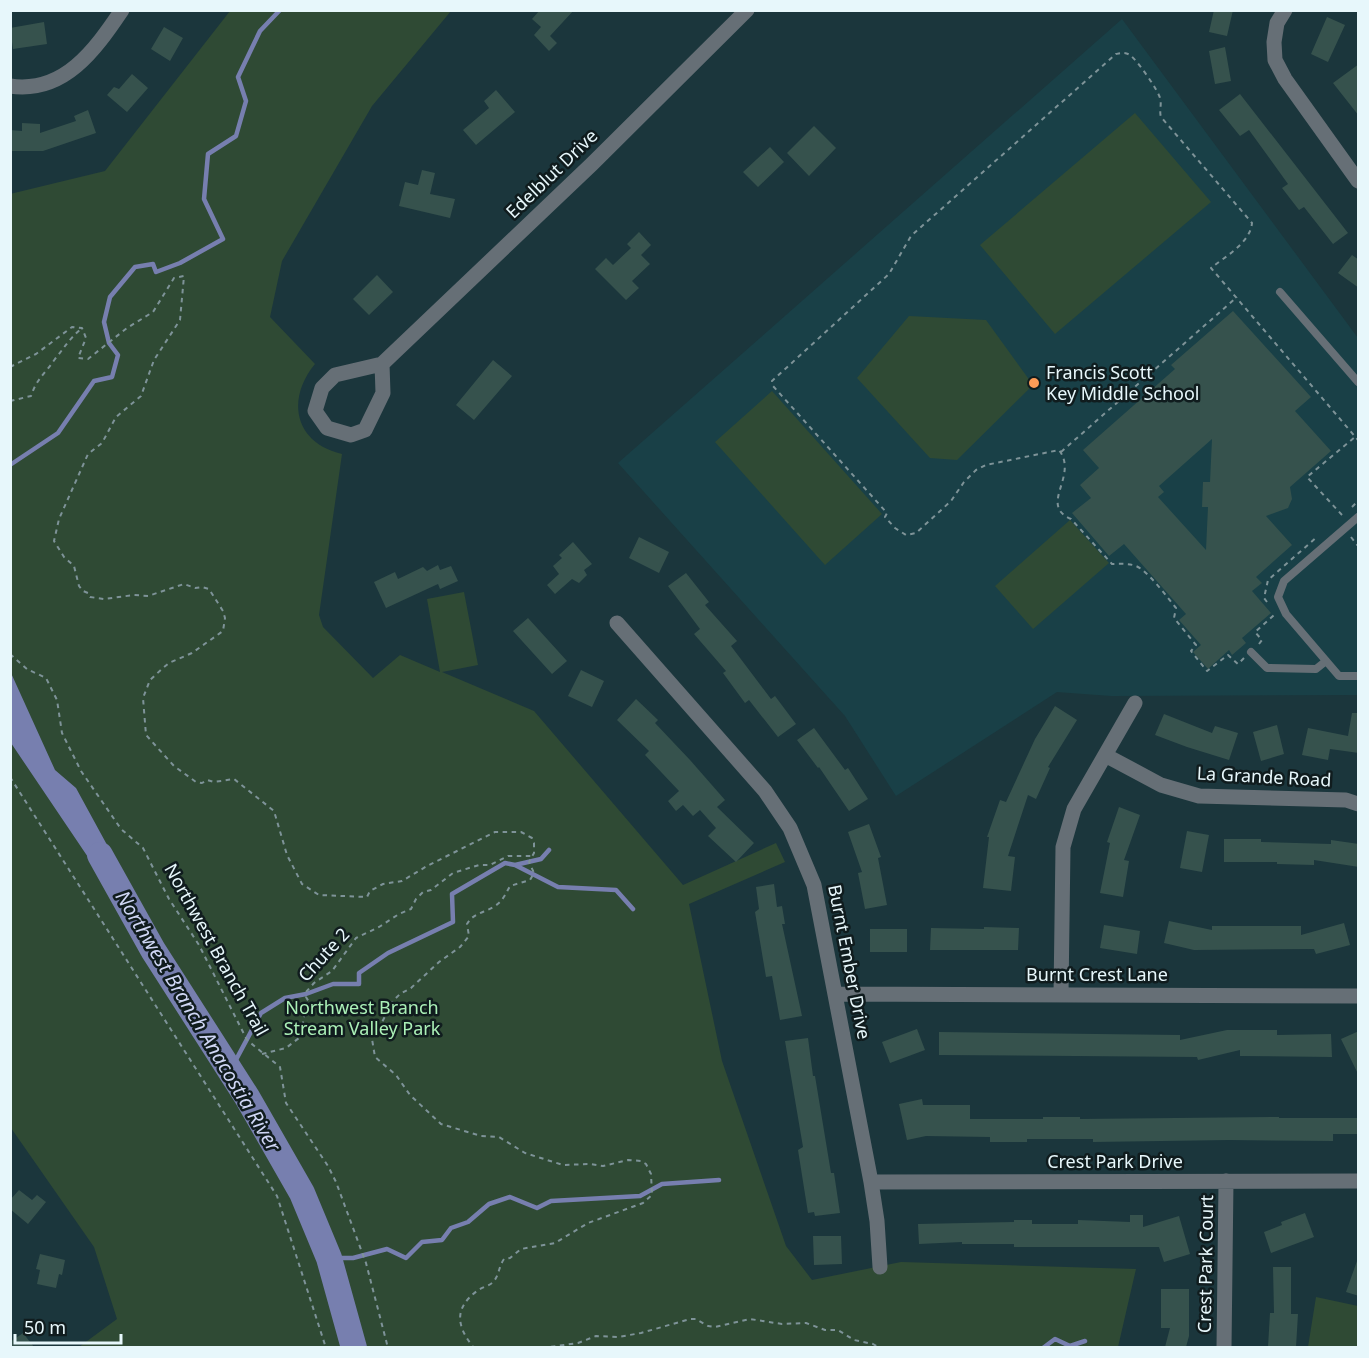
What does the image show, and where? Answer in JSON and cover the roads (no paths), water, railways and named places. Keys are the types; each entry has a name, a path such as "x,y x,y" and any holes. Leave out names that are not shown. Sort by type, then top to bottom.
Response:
{"street":[{"path":"10,86 24,88 42,85 76,67 98,45 122,10"},
{"name":"Edelblut Drive","path":"382,364 598,158 747,10"},
{"path":"1285,10 1277,23 1274,42 1275,60 1285,79 1359,182"},
{"path":"382,364 383,393 365,430 351,435 327,428 315,411 321,388 335,375 382,364"},
{"name":"Burnt Ember Drive","path":"617,623 765,790 790,828 814,885 871,1182 877,1221 880,1267"},
{"path":"1061,994 1063,847 1074,809 1135,703"},
{"name":"La Grande Road","path":"1105,754 1161,785 1199,796 1346,800 1359,804"},
{"name":"Burnt Crest Lane","path":"836,994 1359,996"},
{"name":"Crest Park Court","path":"1224,1347 1227,1181"},
{"name":"Crest Park Drive","path":"871,1182 1359,1181"}],"lane":[{"path":"1280,292 1359,382"},
{"path":"1359,517 1284,580 1278,597 1286,614 1339,676 1359,676"},
{"path":"1251,652 1267,668 1316,669 1326,661"}],"water":[{"path":"11,673 55,770 76,788 136,898 96,869 11,743"}],"waterway":[{"path":"10,465 58,433 94,381 112,377 118,355 109,343 104,322 110,297 135,267 153,264 156,272 180,263 223,239 204,199 208,154 236,136 246,101 238,77 260,31 280,10"},
{"path":"515,865 541,859 549,850"},
{"name":"Northwest Branch Anacostia River","path":"100,855 153,950 247,1097 302,1193 329,1258 354,1348"},
{"path":"230,1071 261,1013 285,998 306,994 333,984 359,984 359,973 388,953 453,922 452,894 505,863 515,865 558,887 616,890 633,909"},
{"path":"329,1258 353,1258 387,1249 406,1258 422,1242 442,1240 451,1228 468,1222 489,1204 510,1197 537,1208 551,1201 640,1196 662,1184 719,1180"},
{"path":"1043,1348 1055,1339 1070,1346 1085,1341"}],"place":[{"name":"Francis Scott Key Middle School","path":"1034,383"}],"park label":[{"name":"Northwest Branch Stream Valley Park","path":"362,1018"}]}
